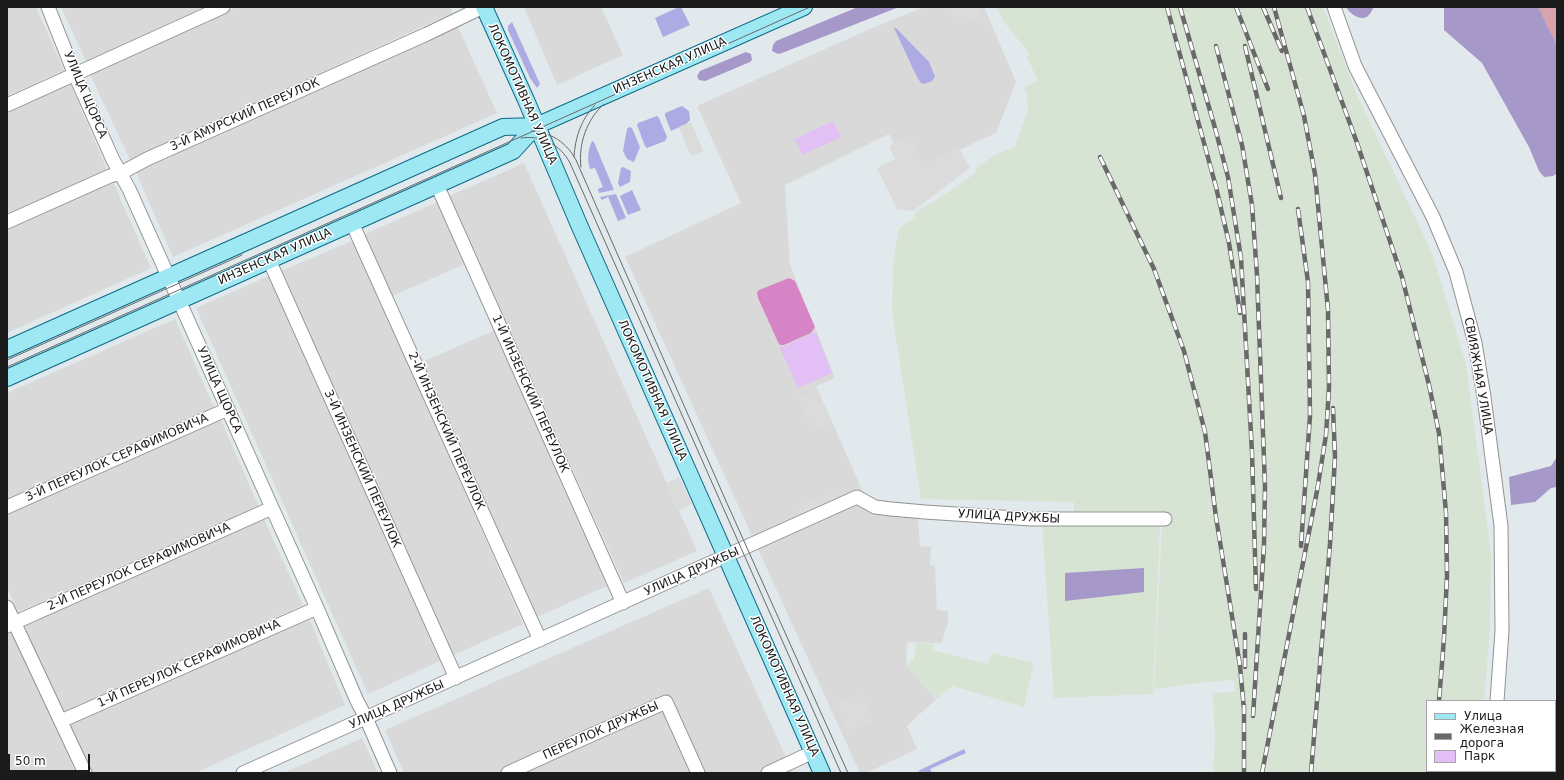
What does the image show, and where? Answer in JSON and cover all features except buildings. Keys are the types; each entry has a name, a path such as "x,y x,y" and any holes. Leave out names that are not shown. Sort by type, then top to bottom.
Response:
{"main road":[{"name":"ЛОКОМОТИВНАЯ УЛИЦА","path":"483,7 526,100 536,126 822,773"},
{"name":"ИНЗЕНСКАЯ УЛИЦА","path":"7,349 503,127 536,126 804,7"},
{"name":"ИНЗЕНСКАЯ УЛИЦА","path":"7,378 513,151 536,126"}],"street":[{"name":"УЛИЦА ЩОРСА","path":"48,7 75,75 112,160 122,173 390,773"},
{"path":"7,105 223,7"},
{"name":"3-Й АМУРСКИЙ ПЕРЕУЛОК","path":"7,222 110,176 122,173 147,159 427,34 483,7"},
{"name":"СВИЯЖНАЯ УЛИЦА","path":"1334,7 1355,66 1436,224 1456,272 1475,343 1484,397 1501,526 1502,631 1497,700"},
{"name":"1-Й ИНЗЕНСКИЙ ПЕРЕУЛОК","path":"437,184 623,603"},
{"name":"2-Й ИНЗЕНСКИЙ ПЕРЕУЛОК","path":"352,223 540,640"},
{"name":"3-Й ИНЗЕНСКИЙ ПЕРЕУЛОК","path":"269,260 456,678"},
{"name":"3-Й ПЕРЕУЛОК СЕРАФИМОВИЧА","path":"7,507 228,409"},
{"name":"УЛИЦА ДРУЖБЫ","path":"243,773 727,557 857,497 875,507 891,510 1031,520 1165,519"},
{"name":"2-Й ПЕРЕУЛОК СЕРАФИМОВИЧА","path":"10,624 272,508"},
{"path":"7,607 10,624 61,721 85,773"},
{"name":"1-Й ПЕРЕУЛОК СЕРАФИМОВИЧА","path":"61,721 317,608"},
{"name":"ПЕРЕУЛОК ДРУЖБЫ","path":"508,773 666,702 698,773"},
{"path":"768,773 813,752"}],"shaded area":[{"path":"7,7 36,7 64,70 7,96"},
{"path":"61,7 204,7 86,61"},
{"path":"236,7 450,7 452,13 130,160 90,74"},
{"path":"524,7 601,7 623,55 557,85"},
{"path":"681,7 690,25 663,37 655,18"},
{"path":"858,7 899,7 782,53 778,54 772,51 773,45 776,41"},
{"path":"924,7 984,7 1016,82 996,133 907,174 889,134 785,185 790,265 835,378 816,386 872,512 918,518 920,546 931,547 930,565 935,566 937,610 948,611 948,622 942,642 907,642 906,665 936,699 907,726 917,749 866,773 860,773 625,257 741,203 697,106 877,26"},
{"path":"949,7 977,7 980,16 956,25"},
{"path":"996,7 1323,7 1356,93 1432,253 1466,364 1491,554 1490,627 1484,700 1426,700 1426,772 1478,773 1213,773 1215,741 1213,693 1235,692 1234,680 1154,689 1162,524 1074,517 1074,502 921,499 892,312 893,264 899,228 916,217 914,214 977,172 975,169 996,154 1015,147 1028,109 1027,96 1024,87 1038,81 1027,57 1030,54 1004,22"},
{"path":"1346,7 1374,7 1368,16 1362,18 1352,14"},
{"path":"1444,7 1541,7 1557,41 1557,173 1553,176 1544,177 1539,171 1529,147 1482,63 1444,30"},
{"path":"1538,7 1557,7 1557,46"},
{"path":"512,22 540,84 537,88 530,78 508,30 508,26"},
{"path":"458,27 497,113 173,257 136,172"},
{"path":"894,28 896,28 929,62 935,77 932,81 924,84 921,83"},
{"path":"746,52 751,54 752,60 750,62 705,81 699,80 697,76 700,71"},
{"path":"70,83 107,170 7,214 7,111"},
{"path":"682,106 689,111 690,120 686,124 671,131 665,113"},
{"path":"657,116 667,137 665,141 647,148 637,125 638,123"},
{"path":"691,122 703,151 691,156 679,127"},
{"path":"629,127 632,128 640,147 634,162 627,159 623,151 627,129"},
{"path":"910,135 924,166 960,150 970,168 913,211 897,209 877,168 895,159 889,146"},
{"path":"592,141 594,142 614,190 599,193 598,189 603,187 595,168 590,169 588,162"},
{"path":"524,163 697,551 624,583 449,196"},
{"path":"623,167 631,171 630,182 620,187 618,183 621,168"},
{"path":"113,182 151,268 7,333 7,230"},
{"path":"632,190 641,210 628,215 620,196"},
{"path":"616,194 626,218 618,221 608,197 602,200 600,197"},
{"path":"438,202 465,264 392,296 365,234"},
{"path":"354,240 523,624 453,655 281,271"},
{"path":"271,275 440,661 368,694 196,308"},
{"path":"789,278 795,281 815,327 811,333 784,345 780,345 758,298 757,292"},
{"path":"175,319 215,410 7,499 7,393"},
{"path":"495,330 609,585 537,617 422,362"},
{"path":"817,390 832,423 812,431 798,398"},
{"path":"220,418 259,507 18,612 7,587 7,514"},
{"path":"1557,457 1557,487 1551,488 1535,502 1511,505 1509,477 1551,466"},
{"path":"679,477 692,504 679,510 667,483"},
{"path":"844,487 847,494 801,514 798,507"},
{"path":"264,519 303,605 62,713 23,625"},
{"path":"1042,523 1160,525 1153,694 1054,698"},
{"path":"1144,568 1144,592 1065,601 1065,573"},
{"path":"709,588 793,773 404,773 385,730"},
{"path":"309,618 345,705 195,773 90,773 68,724"},
{"path":"7,621 76,773 7,773"},
{"path":"916,643 934,644 932,650 988,664 992,653 1034,663 1024,707 952,686 937,699 906,665 914,659"},
{"path":"861,693 873,721 848,732 836,704"},
{"path":"362,738 378,773 284,773"},
{"path":"964,749 966,753 930,769 932,773 917,773 920,770"}],"green space":[{"path":"833,121 841,137 802,155 795,139"},
{"path":"816,332 832,373 798,388 780,348"}],"tram line":[{"path":"7,367 810,7"},
{"path":"581,167 580,158 582,141 585,132 588,124 604,104"},
{"path":"574,157 577,136 582,123 595,105"},
{"path":"532,131 552,136 563,143 576,160 848,773"},
{"path":"521,138 536,138 549,142 561,151 570,163 841,773"},
{"path":"7,360 242,255"}],"railway":[{"path":"1167,7 1216,187 1229,243 1240,313"},
{"path":"1180,7 1228,177 1241,258 1252,452 1256,589"},
{"path":"1236,7 1268,89"},
{"path":"1263,7 1282,51"},
{"path":"1262,773 1317,491 1326,435 1329,388 1328,310 1315,174 1304,116 1274,7"},
{"path":"1307,7 1356,140 1402,277 1429,385 1439,433 1446,513 1447,576 1439,700"},
{"path":"1216,46 1242,145 1252,205 1257,275 1265,486 1264,545 1253,716"},
{"path":"1245,46 1281,198"},
{"path":"1100,157 1154,269 1184,351 1205,432 1216,517 1240,666 1244,710"},
{"path":"1298,209 1308,282 1310,416 1301,546"},
{"path":"1311,773 1330,544 1335,457 1333,408"},
{"path":"1245,634 1245,667"},
{"path":"1244,705 1244,773"}]}
